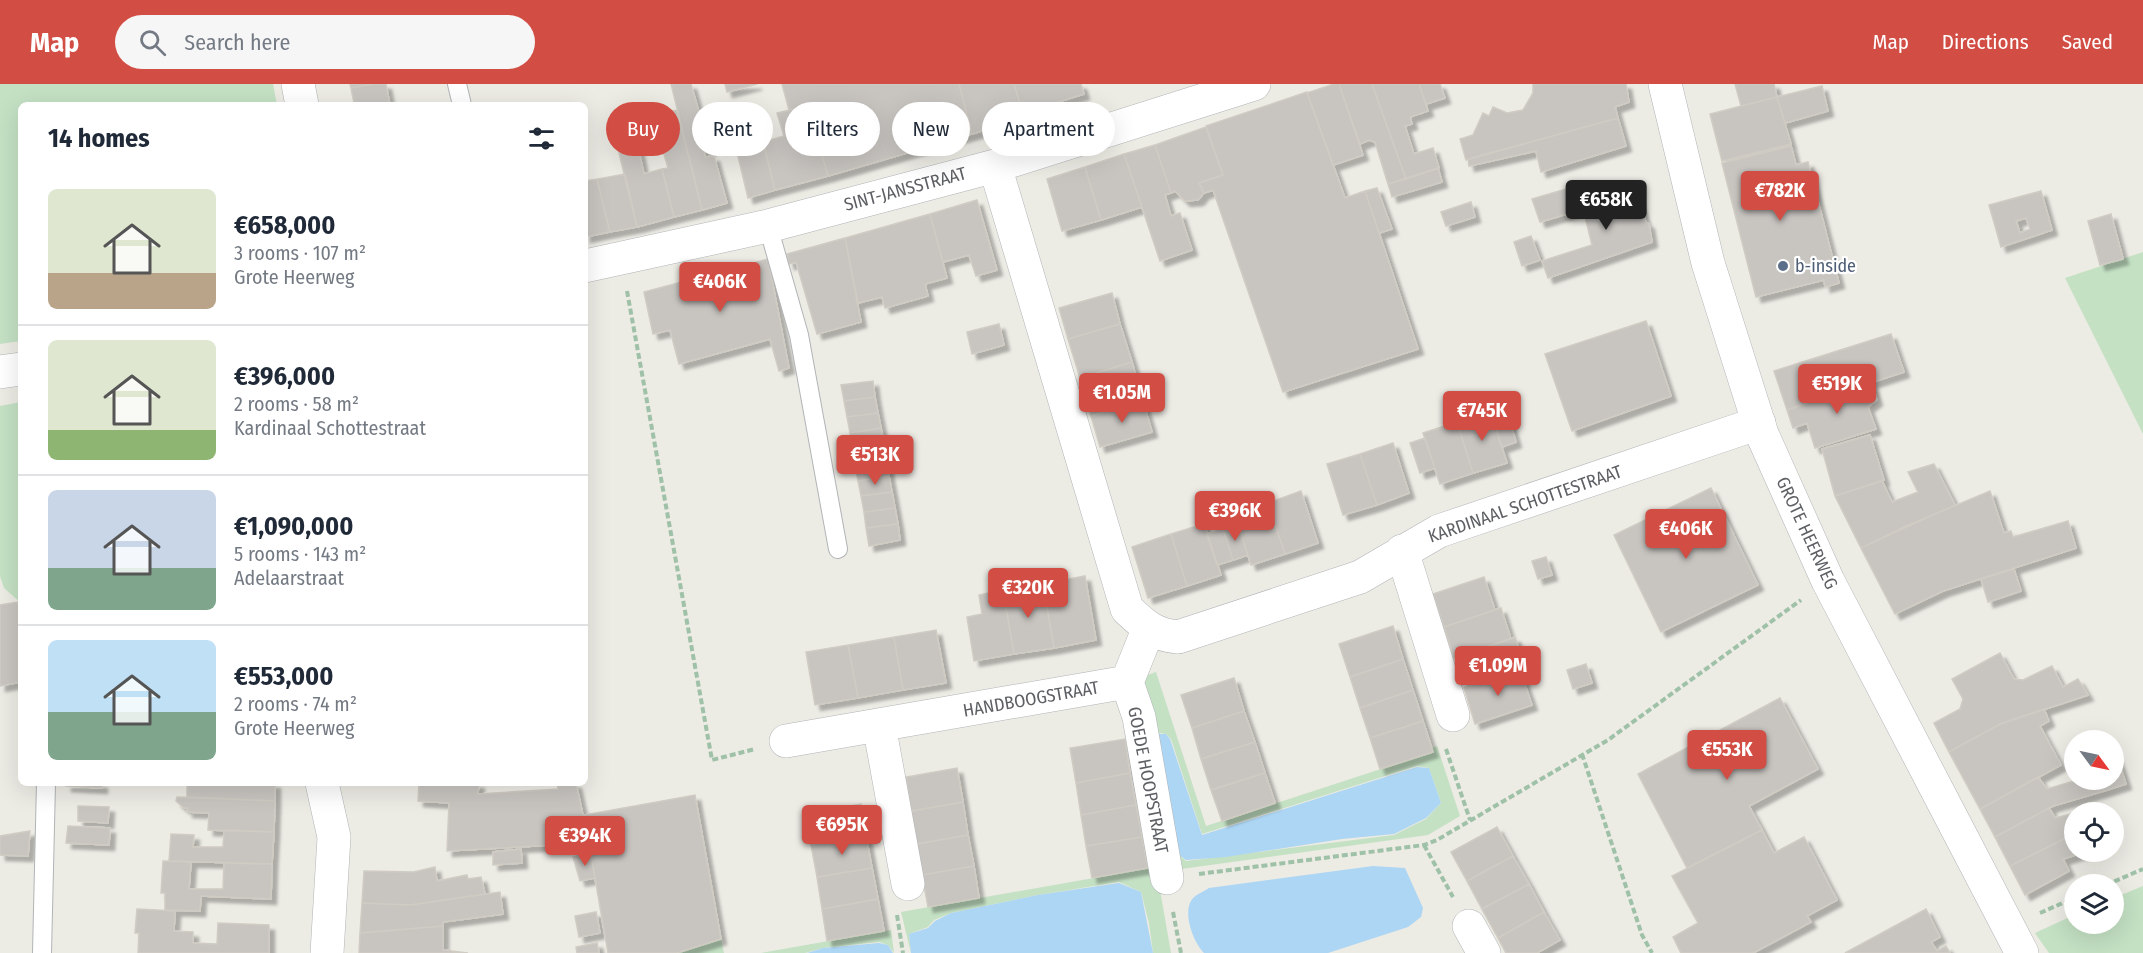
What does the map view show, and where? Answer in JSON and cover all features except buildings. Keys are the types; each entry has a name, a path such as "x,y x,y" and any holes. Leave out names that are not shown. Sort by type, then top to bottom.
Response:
{"street":[{"path":"298,84 301,102"},
{"name":"SINT-JANSSTRAAT","path":"588,265 768,226 995,166 1254,84"},
{"name":"GROTE HEERWEG","path":"1665,84 1708,263 1759,423 1828,581 2022,953"},
{"path":"995,166 1127,609 1148,630 1127,682"},
{"path":"0,372 18,369"},
{"name":"KARDINAAL SCHOTTESTRAAT","path":"1148,630 1178,637 1359,577 1439,531 1759,423"},
{"path":"1402,551 1453,715"},
{"name":"HANDBOOGSTRAAT","path":"786,741 1127,682"},
{"name":"GOEDE HOOPSTRAAT","path":"1127,682 1139,717 1167,878"},
{"path":"879,725 908,884"},
{"path":"323,786 334,837 327,953"}],"lane":[{"path":"457,84 461,102"},
{"path":"768,226 799,334 838,549"},
{"path":"42,953 46,786"}],"path":[{"path":"621,258 711,760 786,741"},
{"path":"1180,953 1167,878 1424,845 1608,740 1828,581"},
{"path":"1453,715 1441,734 1470,820"},
{"path":"1582,754 1642,935 1652,953"},
{"path":"1424,845 1476,940"},
{"path":"2124,877 2143,869"}],"green space":[{"path":"0,84 273,84 276,102 18,102 18,341 0,344"},
{"path":"2143,252 2143,434 2065,278"},
{"path":"18,403 18,600 4,588 0,576 0,406"},
{"path":"1156,672 1206,826 1433,752 1432,748 1437,746 1460,816 1428,835 1174,870 1139,678","holes":["1160,733 1166,734 1171,739 1202,834 1417,766 1429,768 1441,803 1426,819 1394,835 1186,861 1179,855 1157,737"]},
{"path":"1156,867 1171,953 1153,953 1149,923 1141,892 1119,882 1038,895 951,913 934,920 928,927 909,934 911,953 901,912"},
{"path":"2143,886 2143,953 2049,953 2035,933 2064,920 2064,934 2124,934 2124,894"},
{"path":"891,930 894,953 888,945 879,942 823,948 805,953 761,953"},
{"path":"721,939 724,953 677,953"}],"water":[{"path":"1159,734 1166,734 1170,739 1202,835 1417,767 1429,768 1441,803 1426,818 1394,834 1342,839 1226,857 1186,860 1179,855 1157,737"},
{"path":"1373,866 1405,868 1423,908 1421,917 1408,927 1328,953 1204,953 1191,930 1188,909 1191,900 1209,888"},
{"path":"1119,883 1141,892 1153,953 911,953 909,934 928,928 935,921 951,913 1038,895"},
{"path":"879,943 888,945 893,953 807,953 823,948"}],"place":[{"name":"b-inside","path":"1783,266"}]}
